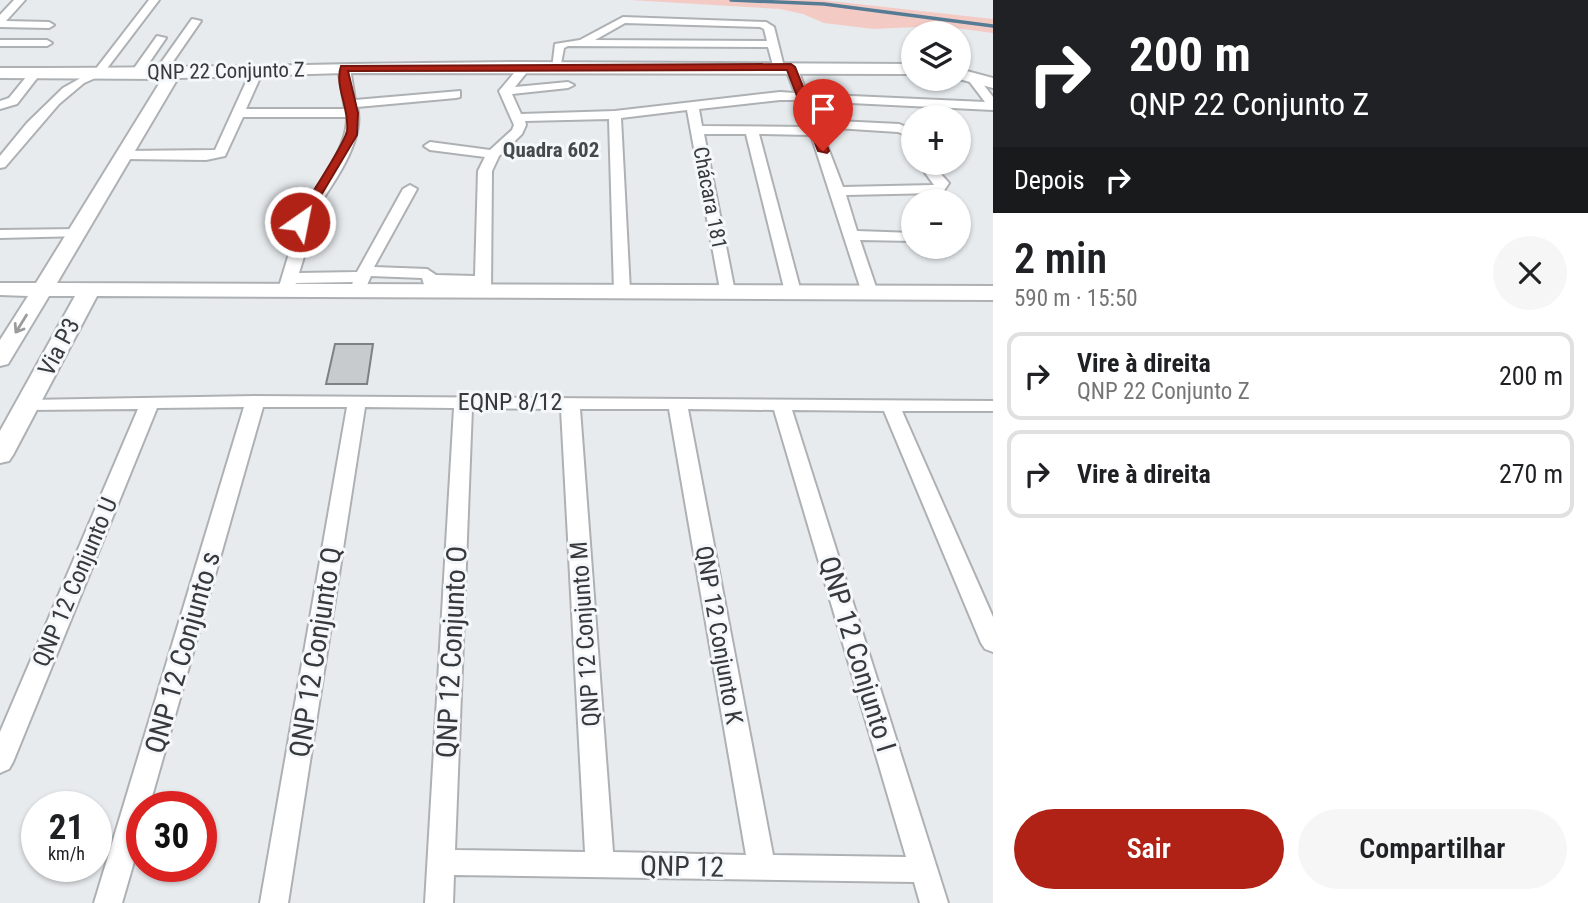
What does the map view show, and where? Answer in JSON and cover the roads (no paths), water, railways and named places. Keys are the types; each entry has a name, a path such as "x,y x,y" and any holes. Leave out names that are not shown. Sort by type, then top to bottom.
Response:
{"street":[{"path":"0,22 20,0"},
{"path":"96,73 154,0"},
{"path":"43,290 125,155 196,21"},
{"path":"584,42 618,21 766,24 773,44 814,127 870,293"},
{"path":"0,22 49,25"},
{"path":"136,74 161,38"},
{"path":"556,66 559,46 584,42 773,44"},
{"path":"0,43 47,43"},
{"name":"QNP 22 Conjunto Z","path":"0,73 35,73 74,78 96,73 166,74 344,68 556,66 901,69"},
{"path":"505,91 525,67"},
{"path":"288,284 299,247 295,229 349,141 351,108 343,77 344,68"},
{"path":"125,155 206,156 220,153 257,71"},
{"path":"0,105 13,101 35,73"},
{"path":"0,164 74,78"},
{"path":"971,78 993,83"},
{"path":"971,82 993,106"},
{"path":"505,91 568,85"},
{"path":"483,286 485,171 493,154 515,135 520,125 505,91"},
{"path":"240,113 351,108 456,94"},
{"path":"517,118 615,115 760,97 801,96 993,106"},
{"name":"Chácara 181","path":"692,105 727,292"},
{"path":"615,115 622,291"},
{"path":"697,130 814,127 901,129"},
{"path":"751,129 793,292"},
{"path":"430,146 493,154"},
{"path":"837,191 938,189 942,183 935,175"},
{"path":"362,279 410,189"},
{"path":"0,234 78,233"},
{"path":"850,235 901,237"},
{"path":"0,289 288,284 362,279 433,285 622,291 993,293"},
{"name":"Via P3","path":"0,455 90,289"},
{"name":"Via P3","path":"0,359 43,290"},
{"name":"QNP 12 Conjunto s","path":"108,903 255,401"},
{"name":"EQNP 8/12","path":"28,405 356,401 993,406"},
{"name":"QNP 12 Conjunto Q","path":"274,903 356,401"},
{"name":"QNP 12 Conjunto U","path":"0,762 150,402"},
{"name":"QNP 12 Conjunto O","path":"439,903 463,402"},
{"name":"QNP 12 Conjunto K","path":"677,402 762,868"},
{"name":"QNP 12 Conjunto M","path":"570,403 600,865"},
{"name":"QNP 12 Conjunto I","path":"782,406 934,903"},
{"path":"891,406 993,643"},
{"name":"QNP 12","path":"441,862 923,870"}],"waterway":[{"path":"731,0 824,4 993,26"}],"district":[{"name":"Quadra 602","path":"551,150"}]}
